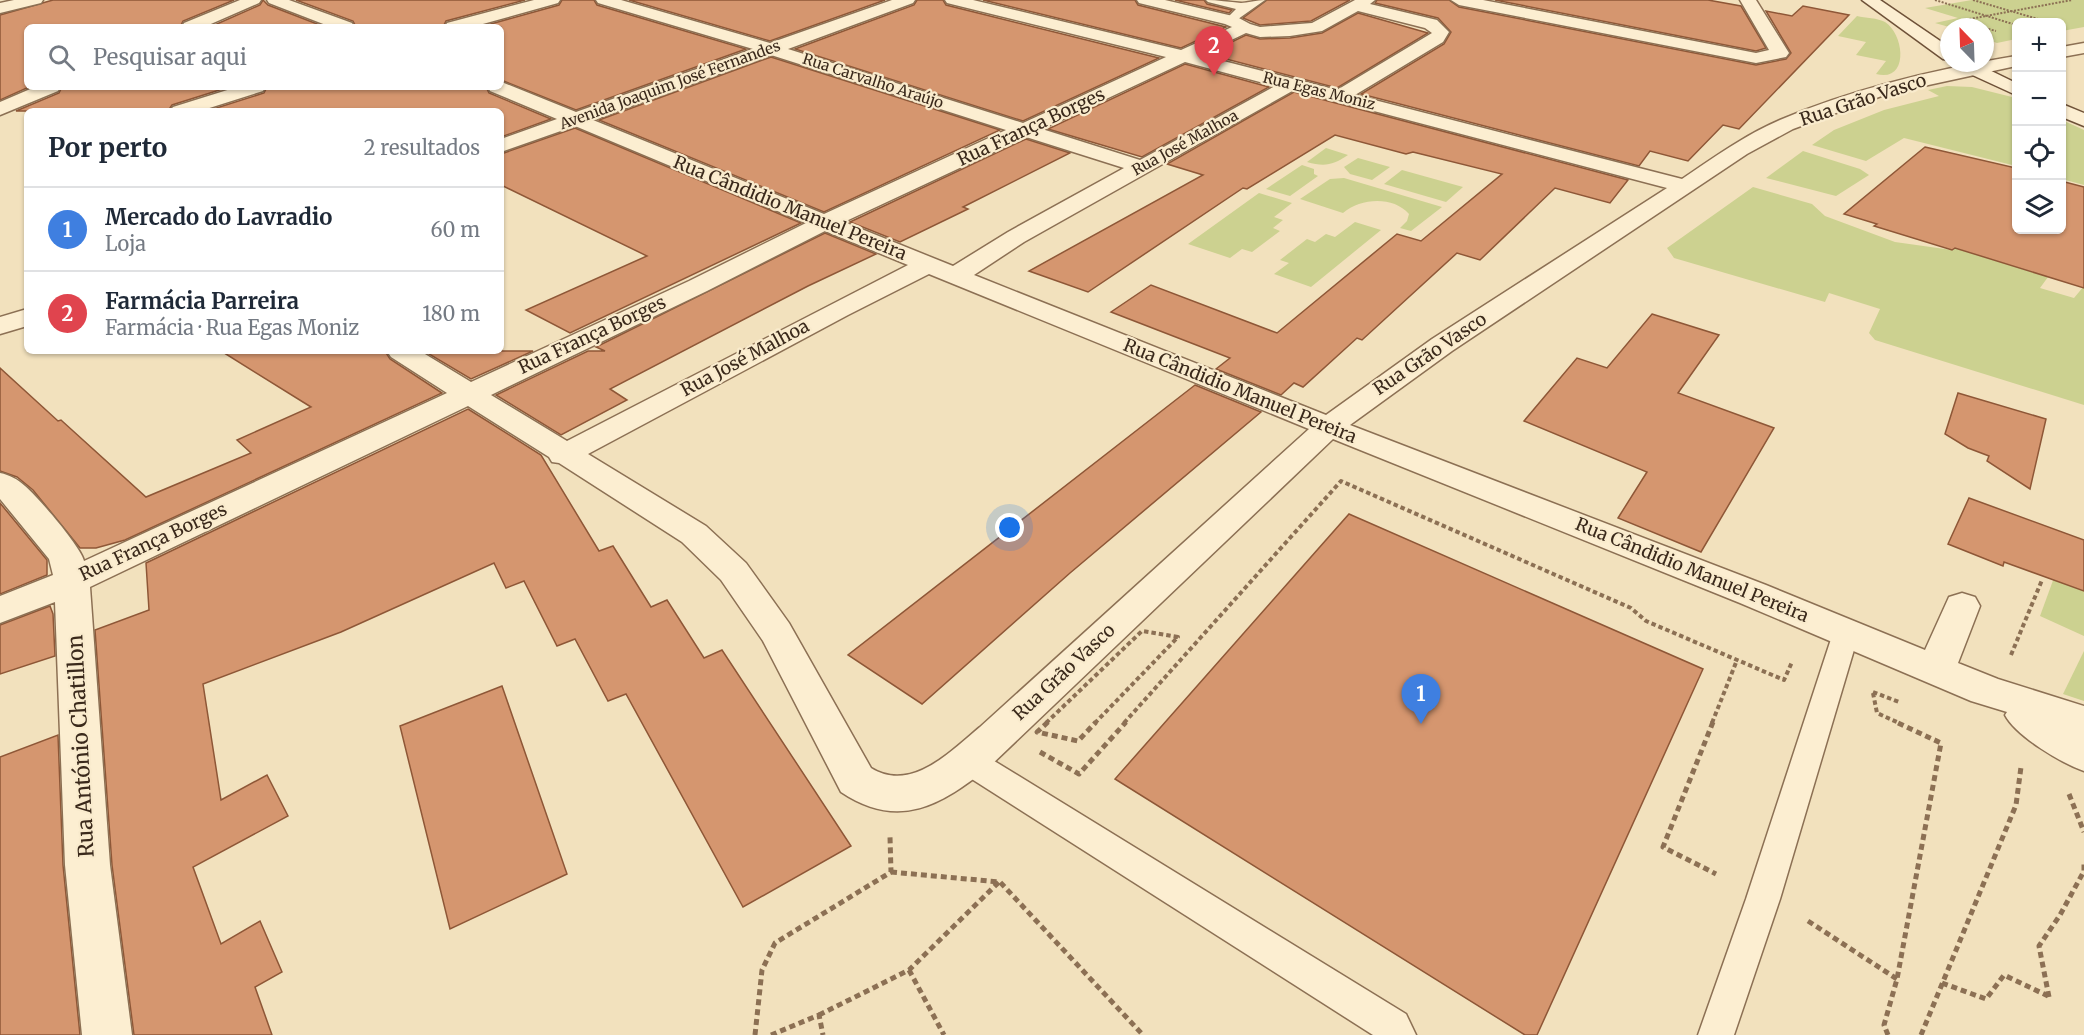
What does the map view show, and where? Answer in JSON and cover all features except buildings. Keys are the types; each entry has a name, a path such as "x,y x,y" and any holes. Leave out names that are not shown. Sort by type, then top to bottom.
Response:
{"street":[{"path":"0,8 35,0"},
{"path":"197,24 253,0"},
{"path":"274,0 338,24"},
{"path":"464,24 552,0"},
{"name":"Rua Carvalho Araújo","path":"604,0 771,49 1141,167"},
{"name":"Avenida Joaquim José Fernandes","path":"504,145 907,0"},
{"name":"Rua Egas Moniz","path":"953,0 1183,56 1685,186"},
{"path":"1144,0 1238,24 1260,32 1316,27 1362,3 1431,24 1441,32 1437,38 1340,96"},
{"path":"1459,0 1756,58 1780,53 1748,0"},
{"path":"1870,0 1940,50"},
{"name":"Rua França Borges","path":"0,610 72,581 698,286 825,222 1183,56 1238,24"},
{"path":"2066,51 2084,48"},
{"name":"Rua Grão Vasco","path":"1994,62 2012,61"},
{"name":"Rua Grão Vasco","path":"889,797 916,792 936,784 967,760 1329,427 1363,400 1442,345 1740,150 1786,125 1940,70"},
{"path":"1979,72 2012,88"},
{"name":"Rua José Malhoa","path":"955,276 1016,237 1292,84"},
{"path":"10,105 44,90"},
{"path":"190,108 246,90"},
{"name":"Rua Cândidio Manuel Pereira","path":"504,90 955,276 1936,670 1996,677"},
{"path":"2066,112 2084,120"},
{"name":"Rua José Malhoa","path":"563,455 839,309 928,265"},
{"path":"0,326 24,317"},
{"path":"406,354 563,455 694,534 723,561 744,585 771,624 856,780 869,789 889,797"},
{"name":"Rua António Chatillon","path":"0,483 15,494 66,556 72,581 82,812 100,994 107,1035"},
{"path":"1936,670 1962,606"},
{"path":"1996,677 2084,722"},
{"path":"1996,677 2084,754"}],"lane":[{"path":"1212,0 1245,7 1259,0"},
{"path":"1238,24 1245,7"},
{"path":"1716,1035 1763,899 1846,633"},
{"path":"967,760 1383,1020 1393,1027 1398,1035"}],"path":[{"path":"1935,0 2012,24"},
{"path":"1973,0 2034,18"},
{"path":"1977,18 2072,0"},
{"path":"1911,30 1940,25"},
{"path":"1002,730 1079,774 1341,481 1630,608 1646,621 1784,680 1792,662"},
{"path":"1996,677 2042,580"},
{"path":"1716,874 1663,847 1737,660"},
{"path":"1888,1035 1884,1025 1897,979 1941,743 1877,713 1873,692 1905,704"},
{"path":"1921,1035 2016,805 2022,760"},
{"path":"889,797 891,872"},
{"path":"1942,983 1986,999 2004,975 2049,997 2039,946 2065,906 2084,871 2084,864"},
{"path":"755,1035 762,970 775,943 891,872 1000,882 1143,1035"},
{"path":"771,1035 819,1015 909,970 1000,882"},
{"path":"1808,921 1897,979"},
{"path":"909,970 944,1035"},
{"path":"819,1015 823,1035"}],"green space":[{"path":"1972,0 2084,0 2084,27 2066,30 2066,18 2012,18 2012,40 1997,43 1994,42 1994,18 1958,18 1925,8"},
{"path":"1857,16 1885,22 1892,28 1900,47 1899,65 1894,72 1887,75 1876,74 1886,61 1856,55 1866,42 1838,36"},
{"path":"1947,86 1972,87 2012,97 2012,165 1904,138 1866,161 1812,145 1834,130 1884,110 1939,96 1928,90"},
{"path":"2066,122 2084,130 2084,185 2066,180"},
{"path":"1326,148 1348,155 1329,164 1307,162"},
{"path":"1803,151 1860,169 1869,175 1836,196 1766,178"},
{"path":"1358,158 1390,167 1372,180 1350,174 1344,167"},
{"path":"1302,165 1314,169 1314,174 1318,176 1290,196 1266,189"},
{"path":"1402,170 1463,187 1446,202 1384,184"},
{"path":"1344,178 1442,207 1411,231 1400,228 1407,221 1409,214 1394,204 1368,202 1343,213 1300,199 1330,179"},
{"path":"1753,187 1812,204 1825,216 1895,242 1952,250 1955,248 2048,277 2040,288 2074,298 2084,286 2084,405 1875,340 1869,333 1880,309 1829,293 1825,302 1674,258 1667,248"},
{"path":"1259,193 1292,203 1274,217 1283,220 1273,228 1280,231 1252,252 1242,249 1230,258 1188,244"},
{"path":"1355,222 1381,230 1311,287 1274,274 1289,263 1280,260 1307,239 1315,242 1326,234 1335,237"},
{"path":"2055,575 2084,591 2084,636 2040,616"},
{"path":"2084,651 2084,701 2063,694"}],"place":[{"name":"Farmácia Parreira","path":"1214,76"},
{"name":"Mercado do Lavradio","path":"1421,724"}]}
